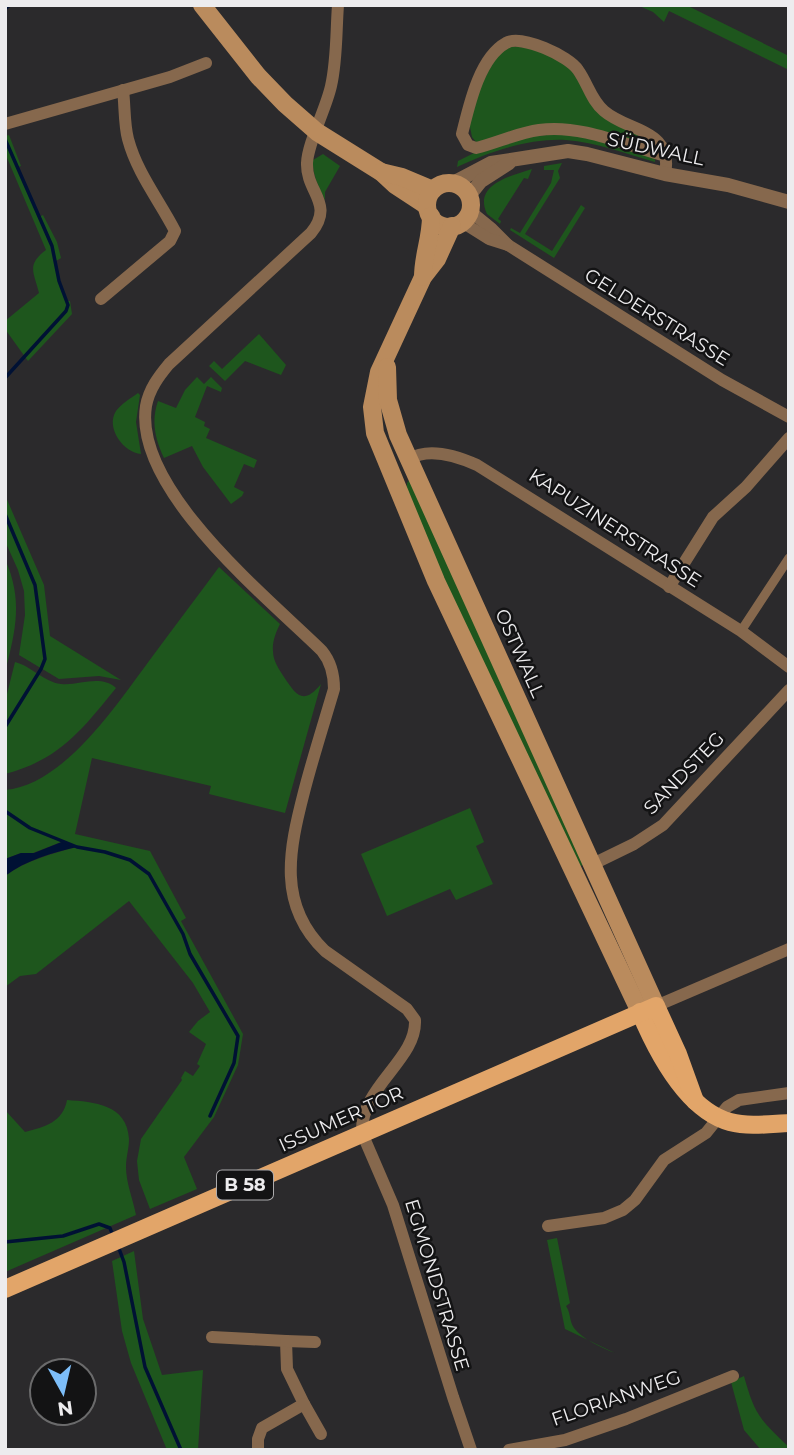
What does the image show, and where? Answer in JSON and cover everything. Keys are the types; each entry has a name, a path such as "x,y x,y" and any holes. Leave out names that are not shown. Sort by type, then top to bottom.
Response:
{"main road":[{"path":"202,5 258,76 317,132 382,172 395,185 430,204 442,225 463,214 465,190 453,183 439,185 430,204"},
{"name":"OSTWALL","path":"423,277 425,255 430,242 430,204"},
{"name":"OSTWALL","path":"463,214 437,259 423,277 379,372 374,390 373,422 392,478 516,754 576,875 648,1009"},
{"name":"OSTWALL","path":"389,353 387,400 394,424 593,864 648,1009"},
{"path":"392,478 401,464 409,459"},
{"path":"576,875 593,864"},
{"path":"648,1009 660,1054 695,1101 720,1119 742,1125 789,1123"},
{"name":"ISSUMER TOR","path":"5,1289 648,1009"}],"street":[{"path":"338,5 331,86 307,164 310,179 321,204 321,218 317,226 169,364 150,393 145,420 157,467 181,504 224,555 322,651 334,676 334,689 290,850 289,871 294,899 305,930 314,941 324,951 407,1009 415,1020 411,1042 368,1105 362,1120 362,1133"},
{"path":"665,174 666,156 661,145 652,136 602,110 594,101 577,68 570,62 521,40 505,43 491,56 476,85 462,134 468,145 476,148 536,130 563,129 584,132 666,156"},
{"path":"5,124 206,63"},
{"path":"101,299 170,241 174,231 164,210 149,189 127,137 123,90"},
{"name":"SÜDWALL","path":"453,183 483,166 568,151 665,174 728,185 789,202"},
{"name":"SÜDWALL","path":"463,214 481,181 513,160"},
{"name":"GELDERSTRASSE","path":"463,214 489,239 508,245 722,380 789,417"},
{"path":"669,587 713,517 746,487 789,438"},
{"name":"KAPUZINERSTRASSE","path":"409,459 433,453 477,464 741,631 789,667"},
{"path":"741,631 789,558"},
{"name":"SANDSTEG","path":"593,864 634,844 663,825 789,690"},
{"path":"648,1009 789,949"},
{"path":"548,1226 604,1218 623,1210 635,1200 664,1160 706,1133 731,1104 739,1100 789,1093"},
{"name":"EGMONDSTRASSE","path":"362,1133 393,1205 471,1450"},
{"path":"212,1338 315,1342"},
{"path":"286,1341 288,1369 321,1434"},
{"name":"FLORIANWEG","path":"509,1450 565,1440 733,1376"},
{"path":"258,1450 262,1428 304,1404"}],"green space":[{"path":"637,5 686,5 789,56 789,70 669,11 664,22 653,12"},
{"path":"510,46 538,49 569,66 586,93 656,146 651,148 591,130 476,142 472,137 469,122 476,95 496,56"},
{"path":"572,133 655,158 655,162 588,143 552,140 510,147 457,167 458,161 474,153 522,137"},
{"path":"9,135 21,166 18,167 39,217 43,215 57,242 61,258 56,261 60,281 70,301 72,314 28,361 5,329 5,321 39,293 33,269 36,260 46,250 5,153 5,136"},
{"path":"323,154 340,166 325,192 325,200 316,181 313,165 313,160"},
{"path":"562,163 558,171 560,178 525,234 552,251 581,205 585,208 554,258 510,230 511,228 520,233 551,183 554,170 544,170 544,166"},
{"path":"532,169 528,179 524,178 498,219 500,224 487,214 485,195 490,188 505,178"},
{"path":"259,334 286,365 281,375 245,361 225,381 209,366 214,361 222,369"},
{"path":"197,377 204,384 211,377 222,388 221,392 207,386 195,417 205,422 204,426 210,429 206,438 257,460 254,468 244,464 234,487 244,492 231,504 203,467 192,446 164,458 156,437 154,423 158,401 176,408 185,390"},
{"path":"138,393 140,395 136,422 141,454 123,444 113,425 116,411"},
{"path":"410,479 588,862 577,868 455,607 407,494 407,483"},
{"path":"5,495 44,585 50,636 121,680 99,676 59,679 19,655 25,615 24,591 5,541"},
{"path":"5,559 14,588 16,615 5,672"},
{"path":"219,567 280,624 274,641 273,655 292,689 305,696 321,684 285,813 209,794 211,786 92,758 75,834 150,851 186,918 181,921 243,1034 238,1065 214,1117 184,1157 197,1189 150,1209 139,1180 137,1161 141,1139 182,1080 185,1071 193,1076 200,1066 197,1064 206,1044 189,1032 210,1012 193,983 129,901 36,974 20,976 5,987 5,876 30,862 76,847 64,841 33,853 21,853 5,859 5,790 27,785 49,773 89,738 124,696"},
{"path":"15,662 55,683 96,681 116,688 68,742 40,761 5,774 5,702"},
{"path":"470,808 484,842 476,846 493,884 456,900 450,889 387,916 361,854"},
{"path":"67,1100 98,1104 116,1112 122,1118 129,1139 126,1173 136,1215 5,1272 5,1110 25,1132 52,1122 62,1114"},
{"path":"557,1238 570,1303 566,1306 571,1323 588,1340 565,1329 547,1240"},
{"path":"134,1251 143,1319 162,1375 203,1370 198,1450 167,1450 131,1363 122,1331 112,1261"},
{"path":"744,1376 760,1416 789,1450 761,1450 744,1430 731,1382"}],"water":[{"path":"64,841 77,847 30,861 5,876 5,859 21,853 34,853"}],"waterway":[{"path":"5,9 10,5"},
{"path":"5,139 52,246 59,281 68,305 66,311 5,378"},
{"path":"5,514 35,585 45,659 5,727"},
{"path":"5,811 30,828 77,847 130,860 149,874 183,934 190,954 238,1036 234,1063 210,1116"},
{"path":"5,1242 63,1236 99,1224 110,1228 113,1236"},
{"path":"118,1246 124,1262 145,1367 181,1450"}]}
